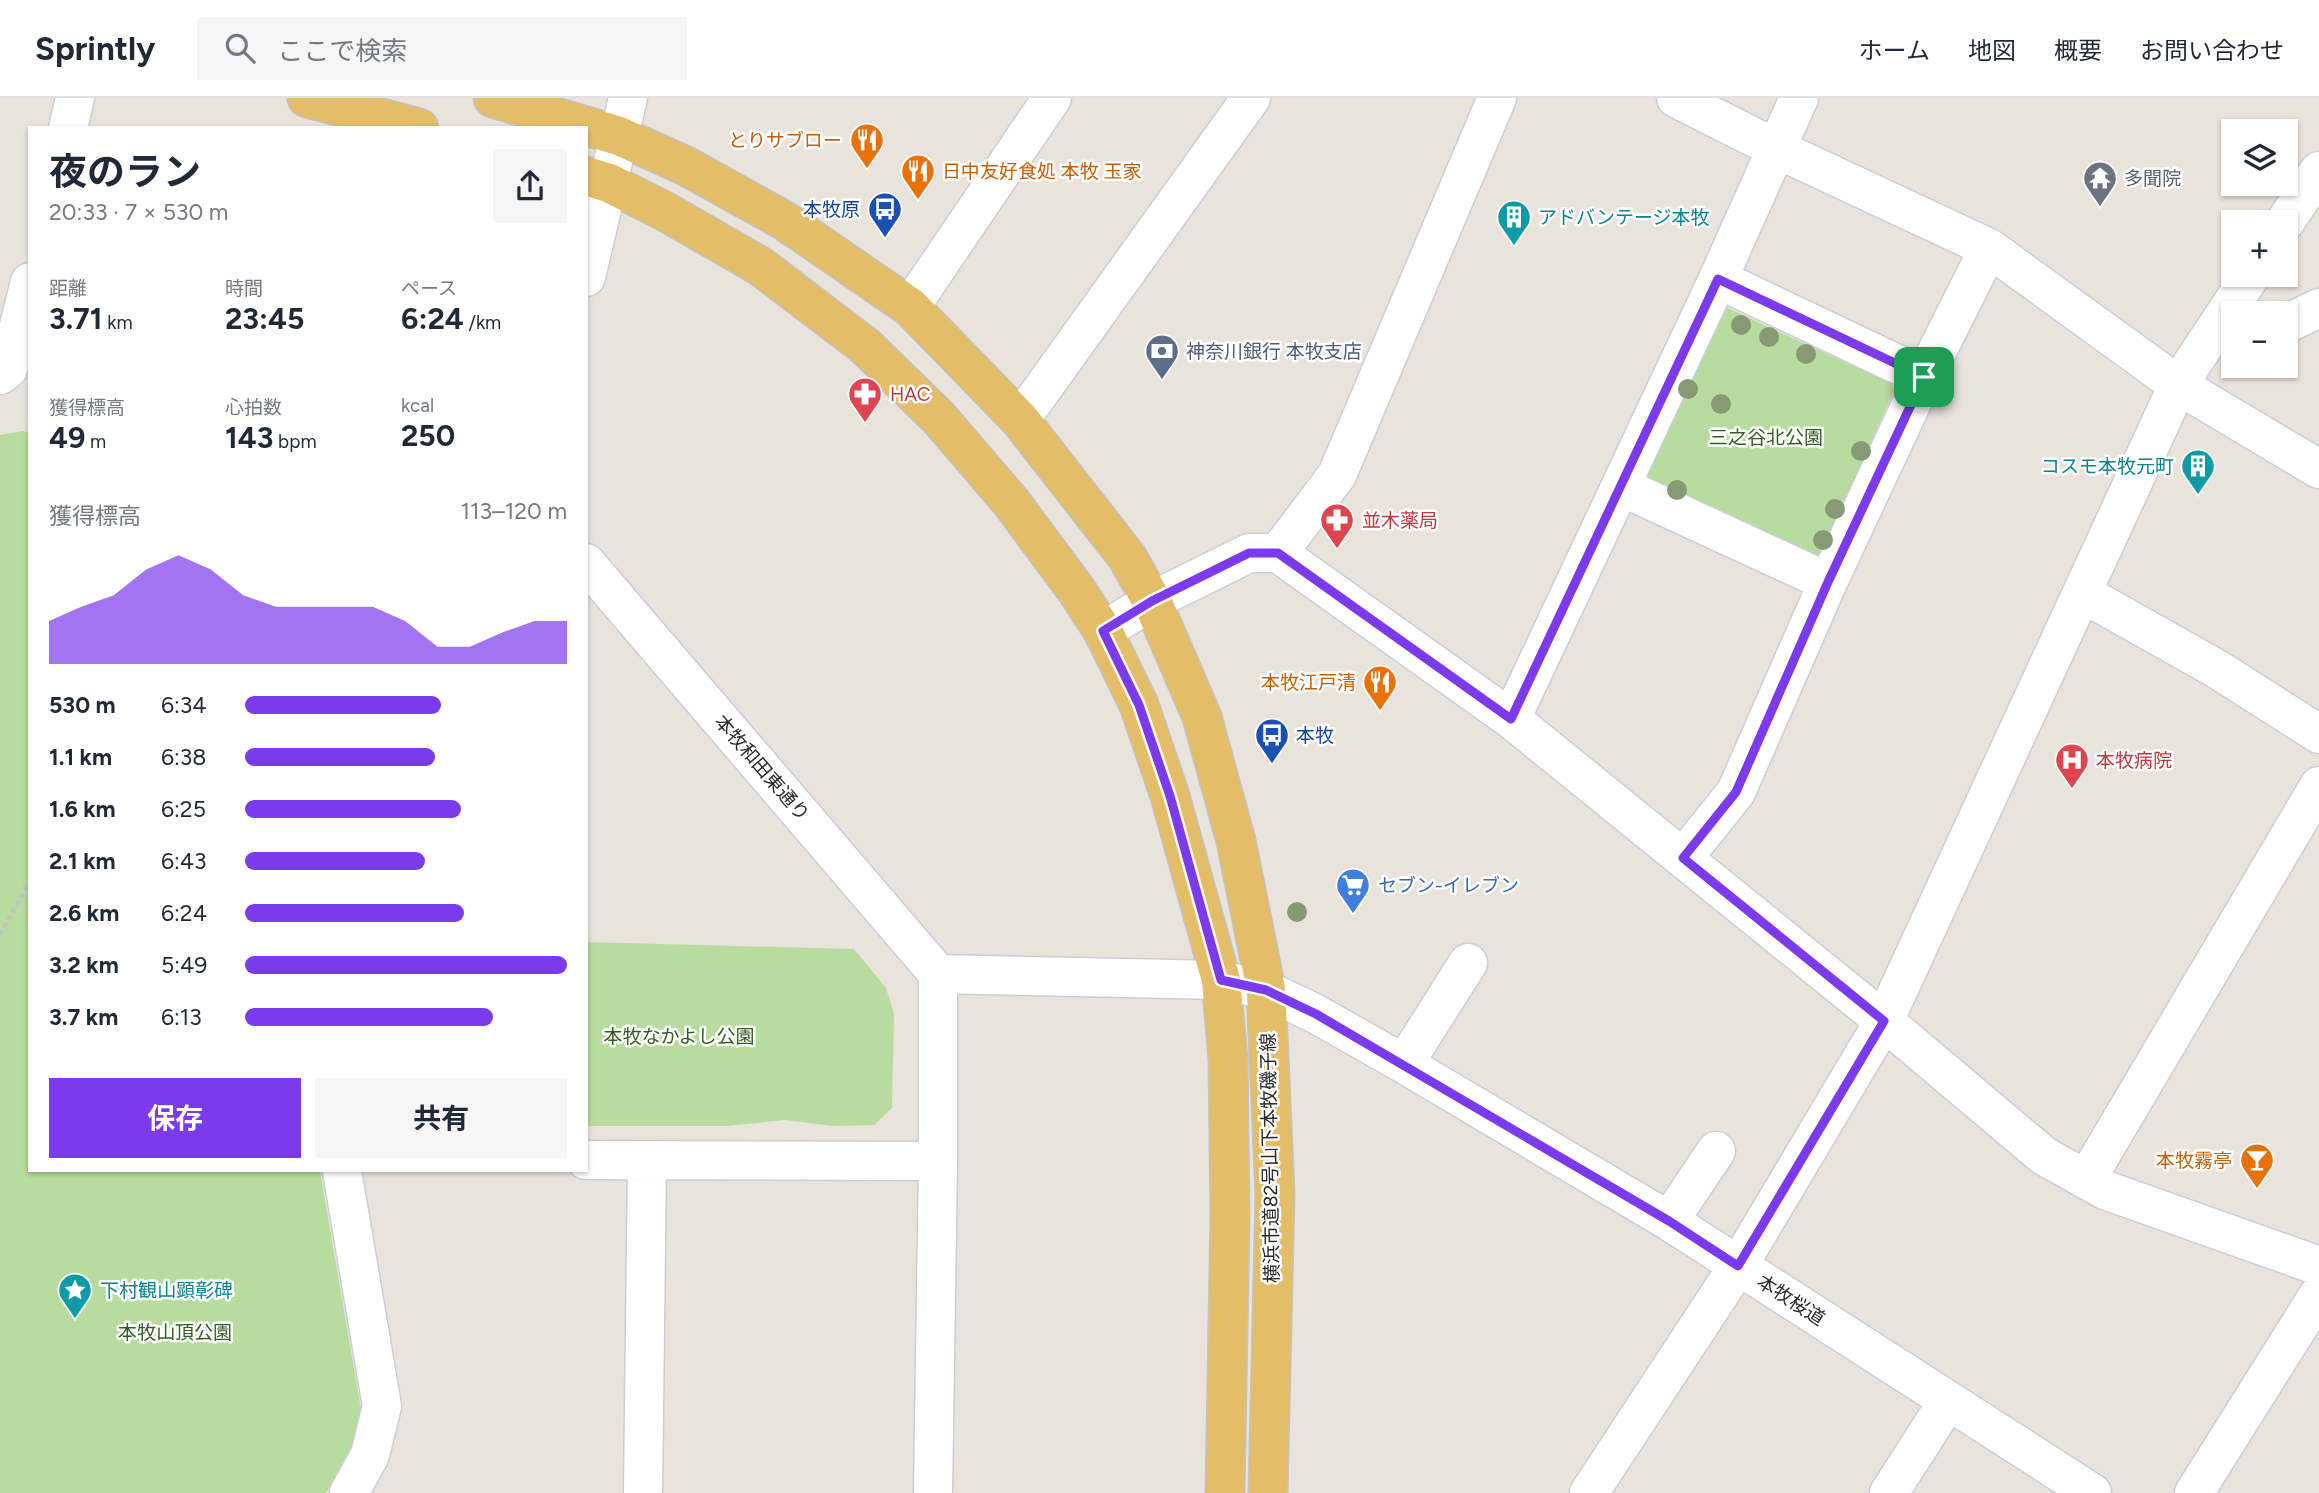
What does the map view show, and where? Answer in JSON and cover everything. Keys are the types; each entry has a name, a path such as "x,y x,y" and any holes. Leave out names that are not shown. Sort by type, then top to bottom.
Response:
{"main road":[{"path":"307,98 412,126"},
{"name":"横浜市道82号山下本牧磯子線","path":"493,98 586,126"},
{"name":"横浜市道82号山下本牧磯子線","path":"588,127 619,136 686,166 785,221 910,307 1020,419 1128,557 1152,601 1202,717 1236,841 1266,990 1275,1194 1268,1493"},
{"name":"横浜市道82号山下本牧磯子線","path":"598,180 666,212 760,266 865,346 939,418 1010,502 1077,591 1103,631 1139,705 1166,783 1221,980 1228,1059 1230,1215 1225,1493"}],"street":[{"path":"68,126 75,98"},
{"path":"588,261 598,180 619,136 628,98"},
{"path":"910,307 1052,98"},
{"path":"1020,419 1251,98"},
{"path":"1278,553 1337,475 1497,98"},
{"path":"1675,98 1989,248 2178,385 2319,469"},
{"path":"1511,719 1622,487 1799,98"},
{"path":"2293,210 2319,171"},
{"path":"1683,858 1736,792 1828,582 1924,377 1989,248"},
{"path":"1718,279 1924,377"},
{"path":"1589,1493 1738,1266 1884,1021 2178,385 2217,347 2245,287"},
{"path":"9,372 28,291"},
{"path":"2298,318 2319,308"},
{"path":"1622,487 1828,582"},
{"path":"1103,631 1152,601 1249,553 1278,553 1511,719 1884,1021 2044,1156 2105,1190 2319,1266"},
{"name":"本牧和田東通り","path":"588,564 938,974"},
{"path":"2082,593 2217,669 2319,734"},
{"path":"2086,1180 2319,786"},
{"path":"1404,1064 1468,962"},
{"path":"933,1493 938,974"},
{"name":"本牧桜道","path":"938,974 1221,980 1266,990 1316,1014 1404,1064 1669,1221 2092,1493"},
{"path":"1669,1221 1716,1151"},
{"path":"588,1160 938,1161"},
{"path":"643,1493 647,1161"},
{"path":"342,1172 382,1406 370,1455 349,1493"},
{"path":"2194,1493 2319,1294"},
{"path":"1889,1493 1948,1401"}],"path":[{"path":"0,935 28,885"}],"green space":[{"name":"三之谷北公園","path":"1719,304 1892,384 1894,391 1817,562 1643,476"},
{"name":"本牧山頂公園","path":"28,432 28,1172 320,1172 361,1409 352,1447 326,1493 0,1493 0,435"},
{"name":"本牧なかよし公園","path":"588,942 854,949 886,988 894,1014 892,1108 874,1125 834,1126 785,1120 726,1126 588,1126"}],"place":[{"name":"とりサブロー","path":"867,170"},
{"name":"日中友好食処 本牧 玉家","path":"918,201"},
{"name":"多聞院","path":"2100,208"},
{"name":"本牧原","path":"885,239"},
{"name":"アドバンテージ本牧","path":"1514,247"},
{"name":"神奈川銀行 本牧支店","path":"1162,381"},
{"name":"HAC","path":"865,424"},
{"name":"コスモ本牧元町","path":"2198,496"},
{"name":"並木薬局","path":"1337,550"},
{"name":"本牧江戸清","path":"1380,712"},
{"name":"本牧","path":"1272,765"},
{"name":"本牧病院","path":"2072,790"},
{"name":"セブン-イレブン","path":"1353,915"},
{"name":"本牧霧亭","path":"2257,1190"},
{"name":"下村観山顕彰碑","path":"75,1320"}],"route":[{"path":"1718,279 1924,377 1828,582 1736,792 1683,858 1884,1021 1738,1266 1669,1221 1316,1014 1266,990 1221,980 1170,796 1139,705 1103,631 1152,601 1249,553 1278,553 1511,719 1718,279"}]}
